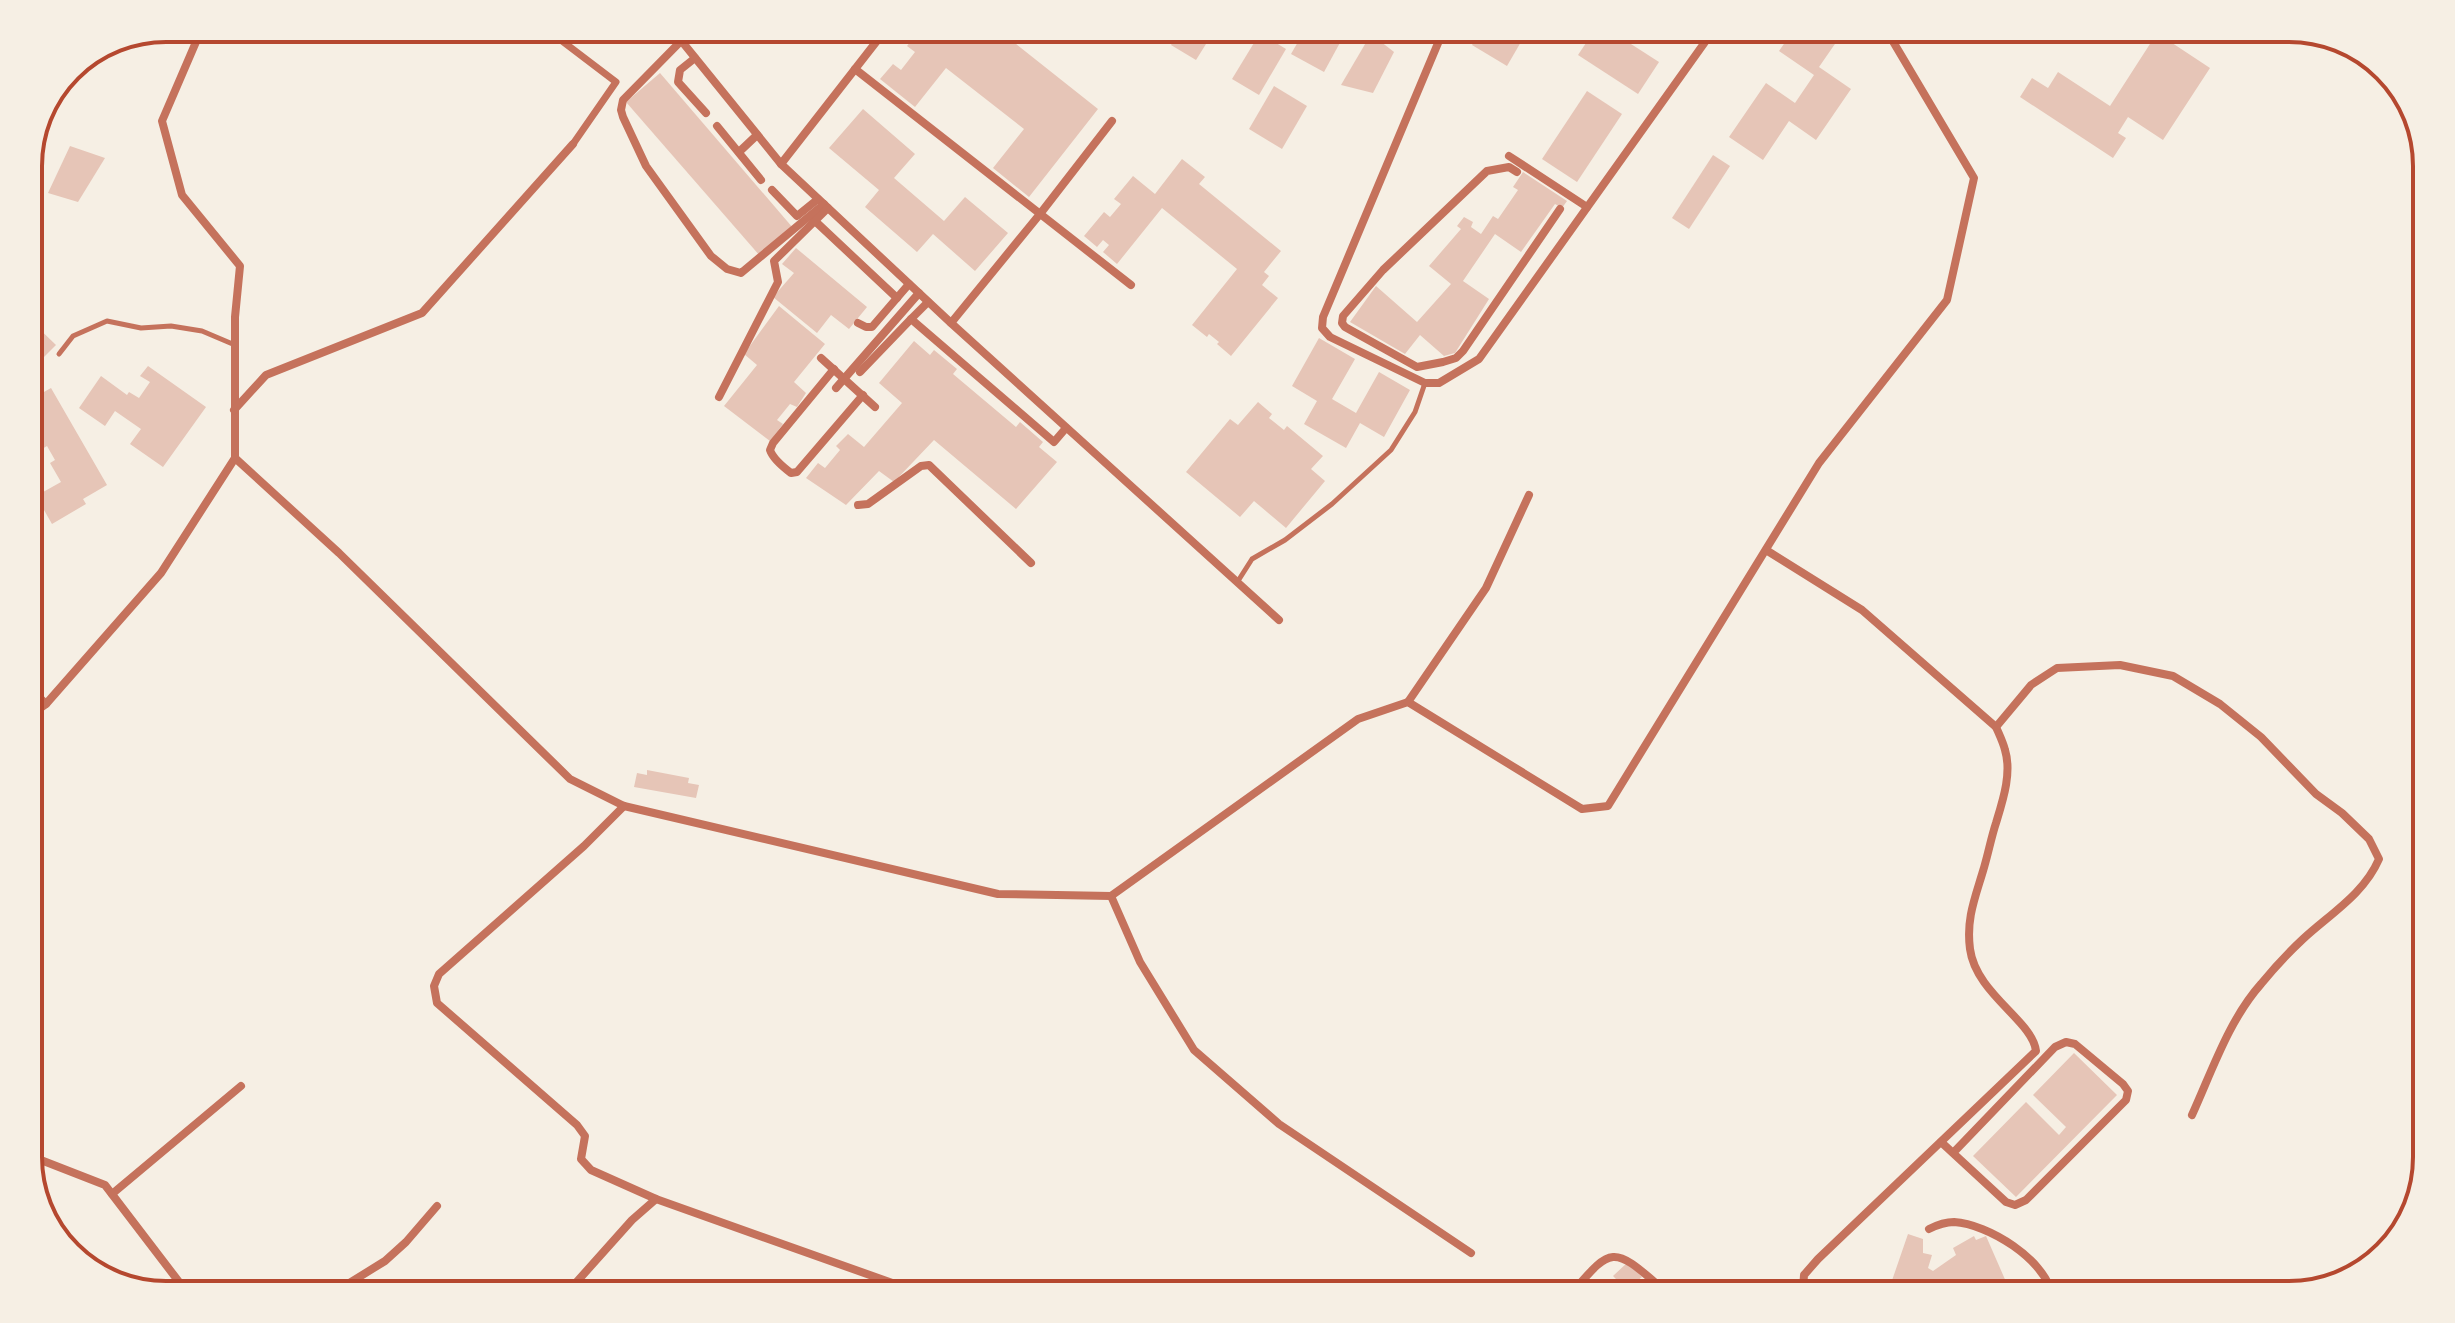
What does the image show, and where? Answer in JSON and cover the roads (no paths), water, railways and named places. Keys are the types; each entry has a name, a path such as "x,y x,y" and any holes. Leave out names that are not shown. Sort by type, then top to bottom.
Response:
{"street":[{"path":"42,707 161,573 235,458 235,345 240,266 182,195 162,121 196,42"},
{"path":"234,410 266,375 422,313 573,144 616,82 563,42"},
{"path":"680,42 623,100 621,110 646,166 711,256 727,269 741,273 823,204"},
{"path":"682,42 781,164 928,302 1279,620"},
{"path":"781,164 876,42"},
{"path":"1438,42 1323,317 1322,328 1330,337 1425,383 1439,383 1479,359 1705,42"},
{"path":"1408,702 1582,809 1608,806 1819,463 1947,300 1974,178 1893,42"},
{"path":"695,58 680,70 678,82 706,113"},
{"path":"855,69 1131,285"},
{"path":"951,323 1112,121"},
{"path":"717,126 761,180"},
{"path":"739,152 757,135"},
{"path":"1509,156 1587,207"},
{"path":"1517,172 1509,167 1487,171 1383,270 1343,316 1345,327 1417,367 1456,358 1560,209"},
{"path":"772,190 795,216 813,213"},
{"path":"719,397 778,282 774,261 823,204"},
{"path":"813,213 830,234 897,298"},
{"path":"830,234 841,221"},
{"path":"1531,253 1546,264"},
{"path":"858,323 872,327 909,284"},
{"path":"836,388 919,293"},
{"path":"860,372 928,302"},
{"path":"1494,306 1510,316"},
{"path":"911,319 1054,442 1066,428"},
{"path":"821,358 875,407"},
{"path":"834,369 773,443 770,450 772,455 785,468 791,473 797,472 863,395"},
{"path":"235,458 339,553 570,779 624,806 998,894 1111,896 1358,719 1408,702 1486,588 1529,495"},
{"path":"858,505 868,504 926,465 1031,563"},
{"path":"985,518 992,510"},
{"path":"1766,550 1862,610 1996,727 2006,751 2004,795 1971,907 1970,950 1989,992 2036,1043 2036,1051 1818,1259 1804,1275 1804,1281"},
{"path":"1996,727 2031,685 2057,668 2120,665 2173,676 2220,704 2261,737 2316,794 2369,839 2379,859 2374,871 2334,915 2306,936 2257,988 2234,1024 2192,1115"},
{"path":"42,700 46,704"},
{"path":"624,806 584,846 439,974 434,986 437,1003 577,1125 585,1136 581,1159 591,1170 656,1199 887,1281"},
{"path":"1111,896 1140,962 1194,1050 1279,1124 1471,1253"},
{"path":"1941,1142 2006,1202 2015,1205 2026,1200 2126,1100 2128,1091 2075,1044 2066,1042 2055,1047 1953,1153"},
{"path":"112,1194 241,1086"},
{"path":"42,1160 105,1185 178,1281"},
{"path":"578,1281 632,1220 656,1199"},
{"path":"353,1281 385,1261 437,1206"},
{"path":"1929,1229 1952,1222 1994,1234 2018,1249 2047,1281"},
{"path":"1582,1281 1597,1264 1608,1257 1619,1256 1631,1261 1653,1281"}],"lane":[{"path":"59,354 73,336 107,321 141,328 171,326 202,331 235,345"},
{"path":"1237,582 1252,559 1285,540 1332,504 1391,450 1415,412 1425,383"}]}
